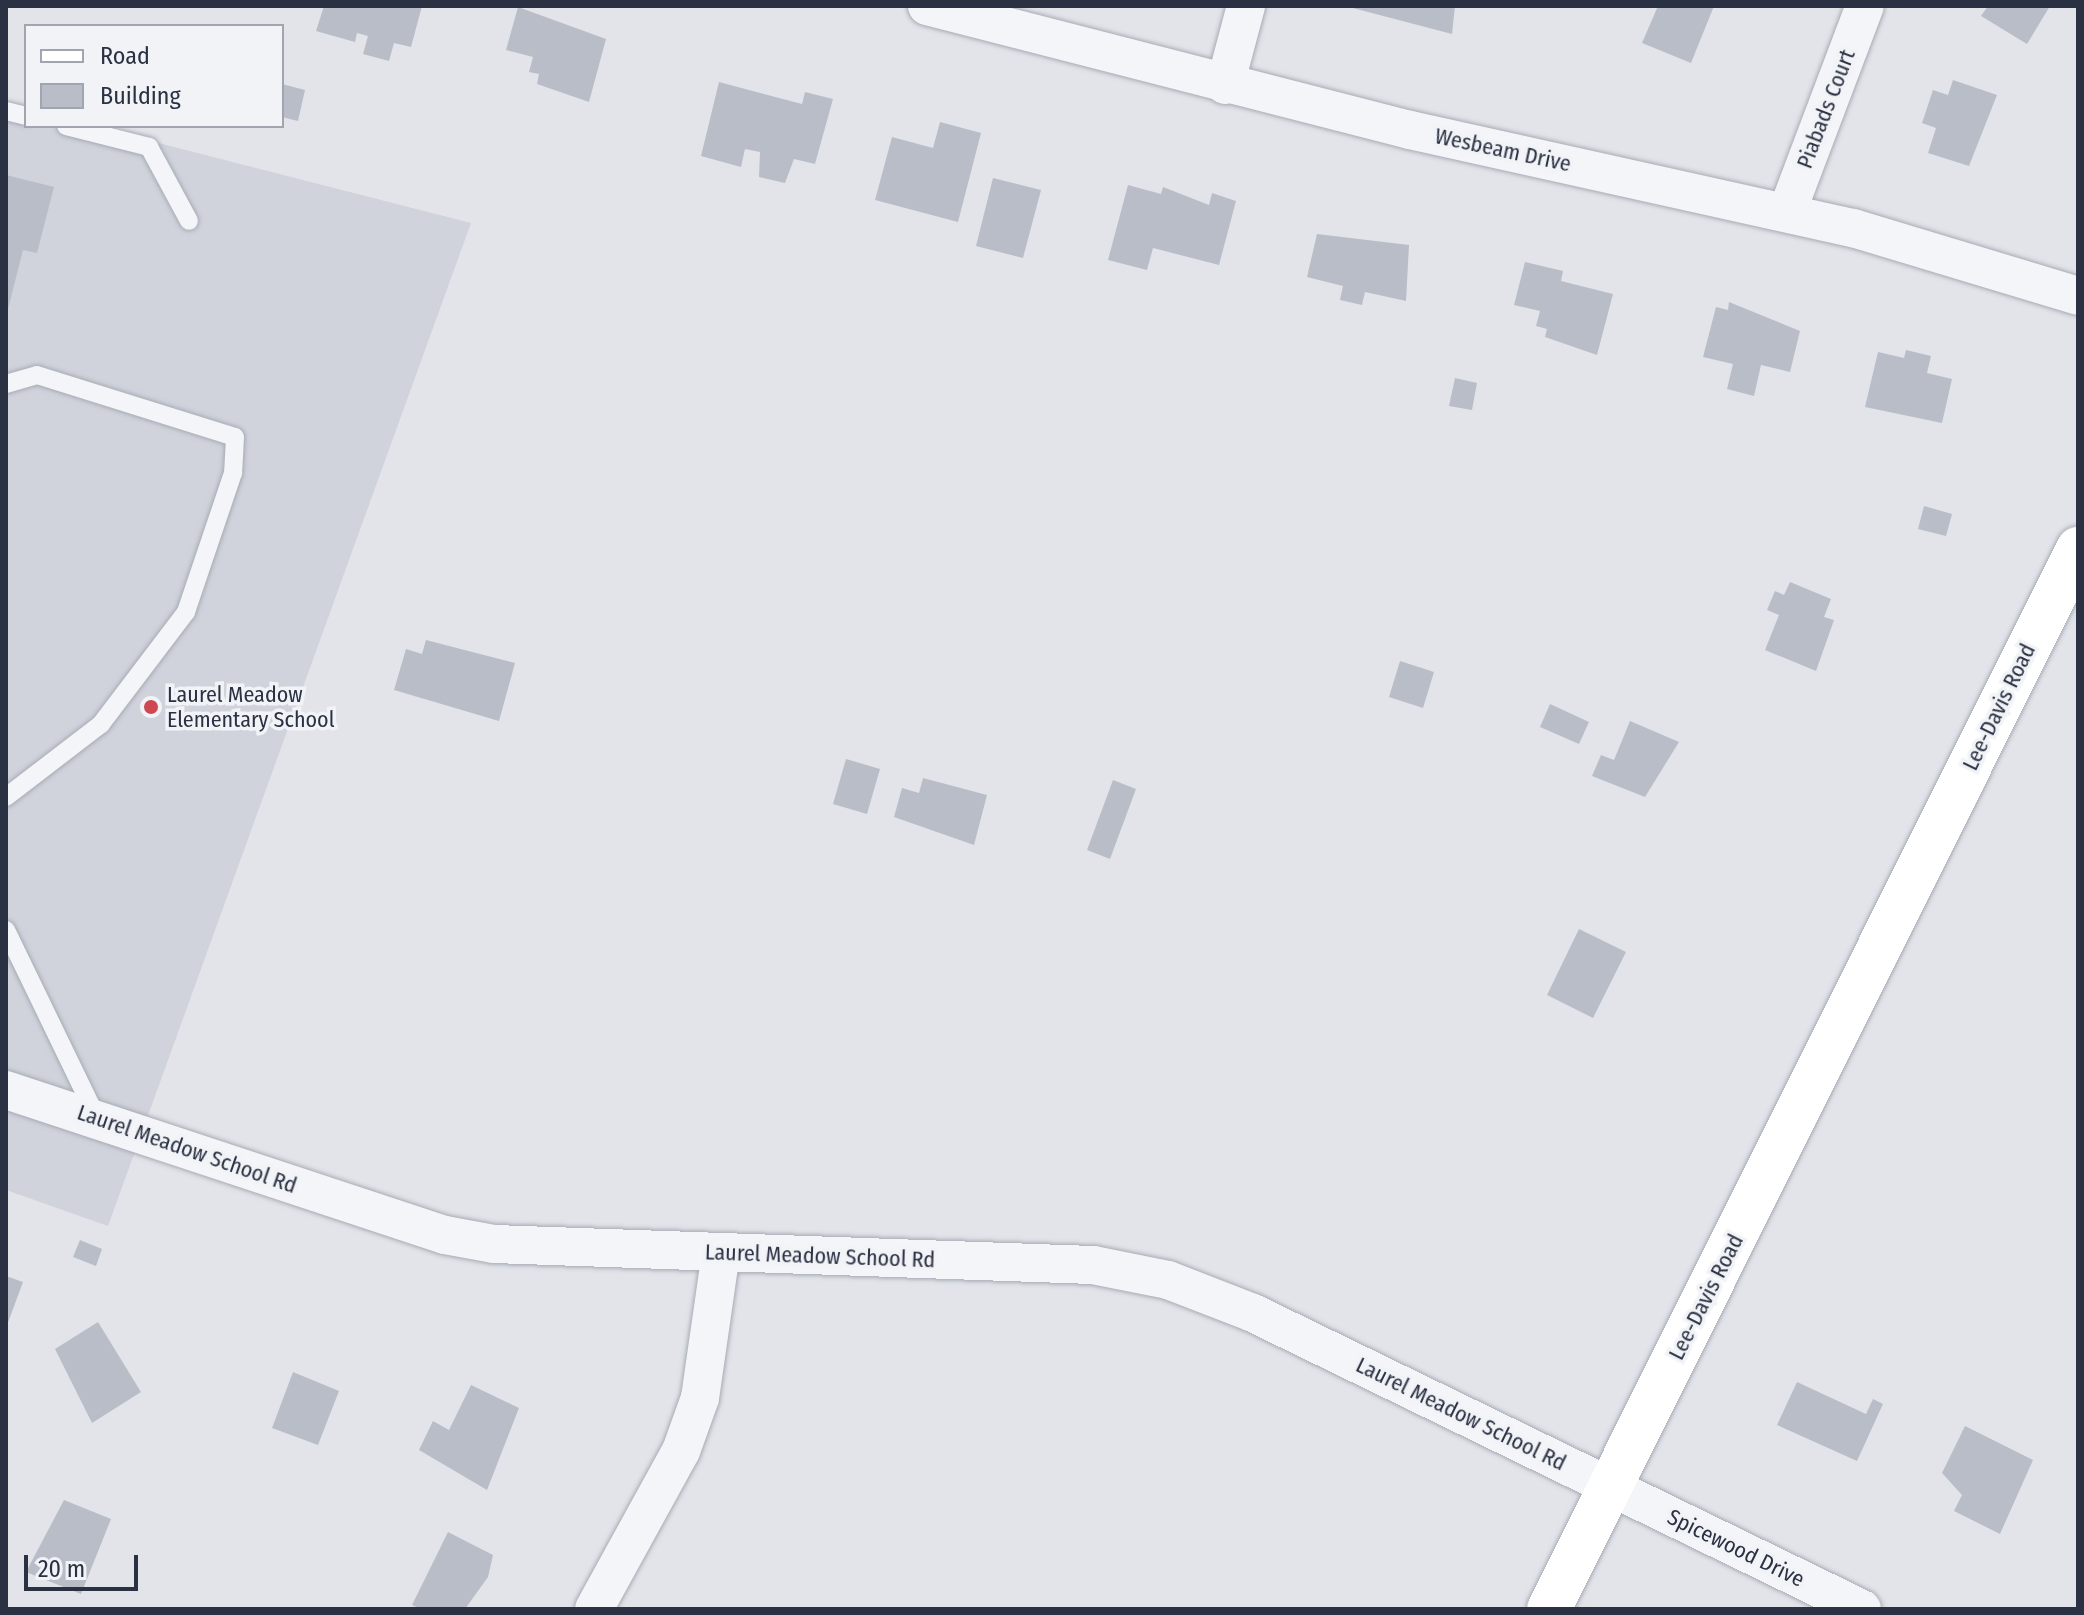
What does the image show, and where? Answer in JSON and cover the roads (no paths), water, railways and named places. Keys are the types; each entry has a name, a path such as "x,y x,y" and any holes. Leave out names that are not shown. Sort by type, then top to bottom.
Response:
{"main road":[{"name":"Lee-Davis Road","path":"1549,1609 2078,549"}],"street":[{"name":"Wesbeam Drive","path":"927,6 1225,85 1787,212 2078,296"},
{"path":"1225,85 1246,6"},
{"name":"Piabads Court","path":"1787,212 1865,6"},
{"name":"Laurel Meadow School Rd","path":"6,1090 445,1235 560,1249 1093,1265 1168,1280 1253,1313 1610,1487"},
{"path":"594,1609 681,1451 700,1398 721,1253"},
{"name":"Spicewood Drive","path":"1610,1487 1862,1609"}],"lane":[{"path":"74,128 149,147 189,221"},
{"path":"6,384 37,375 235,437 233,473 186,612 101,724 6,797"},
{"path":"6,930 97,1118"}],"place":[{"name":"Laurel Meadow Elementary School","path":"151,707"}]}
